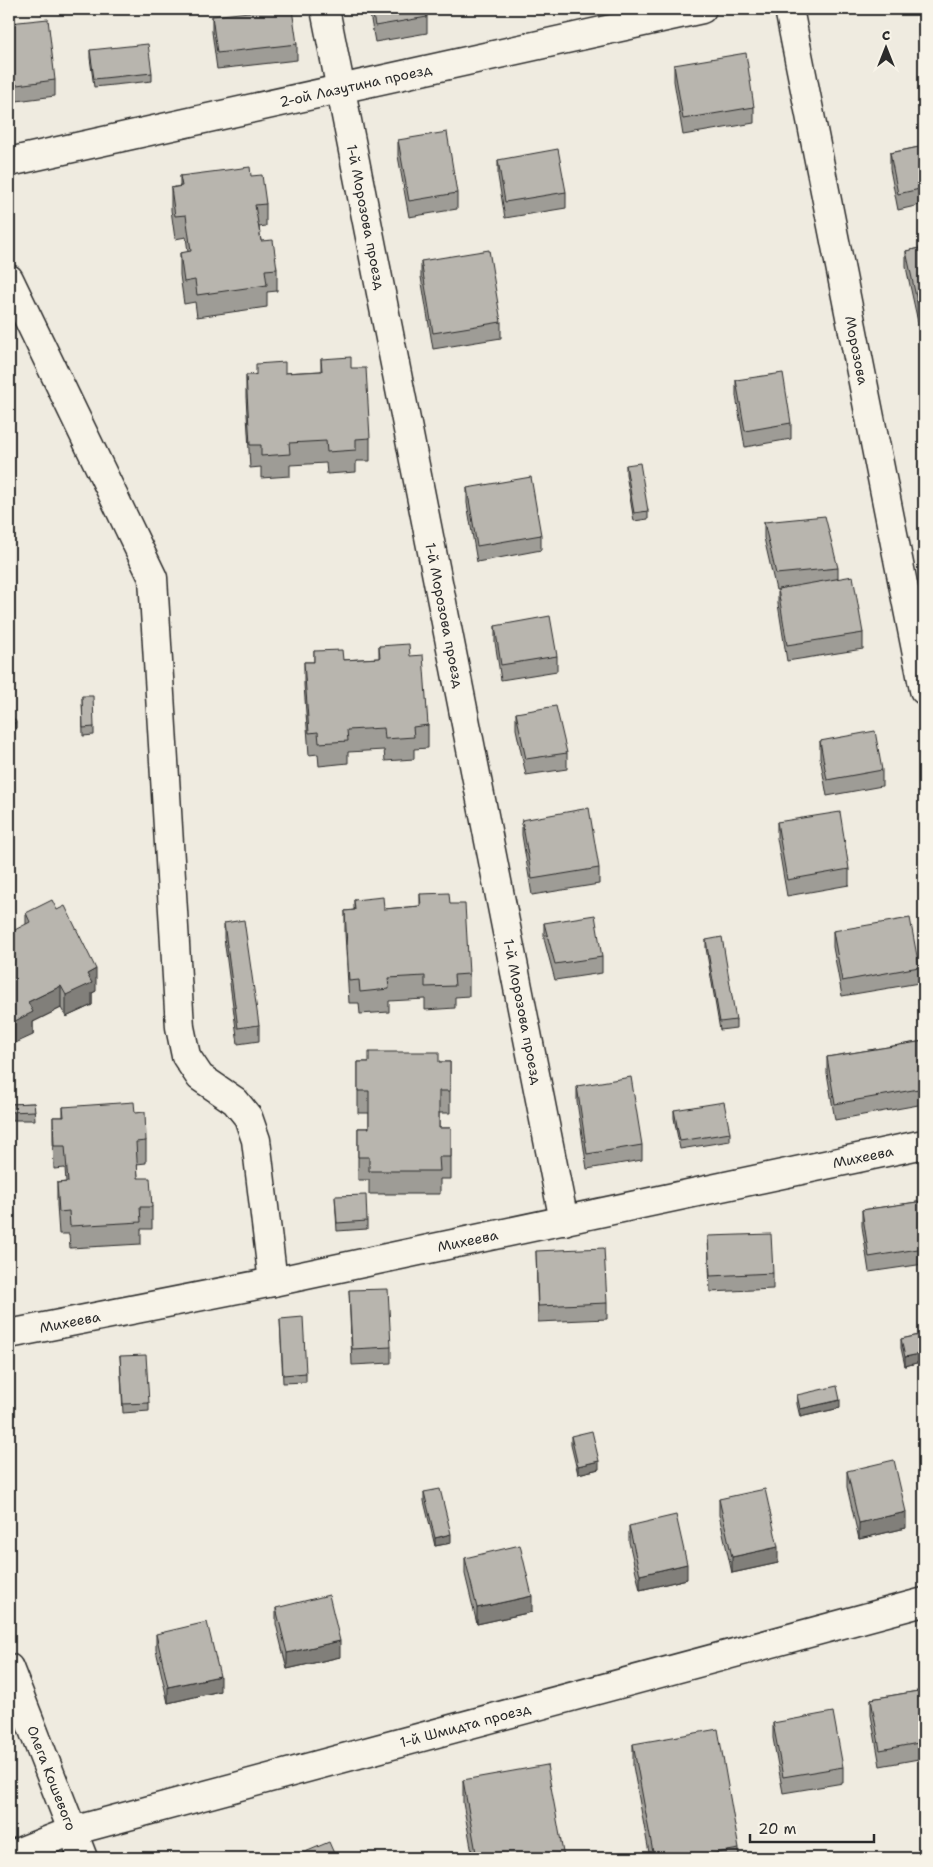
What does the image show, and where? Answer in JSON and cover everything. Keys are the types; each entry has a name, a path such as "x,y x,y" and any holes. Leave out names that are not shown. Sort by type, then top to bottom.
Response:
{"street":[{"name":"1-й Морозова проезд","path":"325,9 564,1220"},
{"name":"2-ой Лазутина проезд","path":"9,162 702,9"},
{"name":"Морозова","path":"789,9 924,690"},
{"path":"9,279 153,578 180,1027 186,1056 200,1077 235,1101 248,1118 254,1132 273,1282"},
{"name":"Михеева","path":"9,1334 273,1282 924,1144"},
{"name":"1-й Шмидта проезд","path":"9,1856 72,1831 924,1602"},
{"name":"Олега Кошевого","path":"9,1668 83,1858"}],"building":[{"path":"292,9 297,44 217,53 212,16"},
{"path":"372,9 425,9 427,17 375,26"},
{"path":"48,19 55,80 9,86 9,23"},
{"path":"148,44 152,73 94,79 90,50"},
{"path":"746,53 754,107 683,119 674,65"},
{"path":"447,132 457,193 409,201 398,140"},
{"path":"924,146 924,188 898,194 890,153"},
{"path":"558,149 566,192 505,202 498,160"},
{"path":"250,167 251,176 262,175 266,204 255,205 261,241 273,240 277,269 265,270 267,285 197,295 195,280 184,282 180,253 191,251 186,215 175,216 171,188 182,186 180,176"},
{"path":"924,247 924,305 918,306 906,251"},
{"path":"489,250 501,322 433,333 421,261"},
{"path":"351,357 351,368 366,368 370,438 356,439 356,450 327,452 326,441 289,443 290,454 261,456 261,445 250,445 246,375 256,375 256,364 285,362 285,373 322,371 321,359"},
{"path":"783,373 791,423 745,431 736,380"},
{"path":"640,463 648,511 634,513 626,465"},
{"path":"531,477 541,535 477,546 467,488"},
{"path":"825,516 838,568 776,574 764,522"},
{"path":"853,576 863,633 787,645 778,589"},
{"path":"550,616 557,656 501,665 495,626"},
{"path":"409,644 410,656 423,655 428,725 413,727 414,737 385,739 384,728 347,730 348,741 319,743 318,732 309,733 304,662 314,662 314,651 342,650 343,660 380,658 379,646"},
{"path":"82,696 93,696 94,727 83,728"},
{"path":"556,706 567,753 526,759 516,713"},
{"path":"9,710 16,722 9,726"},
{"path":"875,731 882,770 827,780 820,741"},
{"path":"589,808 599,868 532,879 522,820"},
{"path":"840,812 849,869 787,880 777,822"},
{"path":"449,893 450,904 465,904 469,974 454,975 455,986 425,987 425,976 388,978 389,989 360,992 359,980 349,981 345,911 355,910 354,900 383,897 384,909 421,906 420,894"},
{"path":"52,900 57,910 65,906 96,969 87,974 92,983 66,995 61,986 28,1002 33,1012 9,1024 9,933 30,922 26,913"},
{"path":"595,915 602,957 555,964 544,923"},
{"path":"910,918 919,967 842,981 833,931"},
{"path":"244,920 259,1025 238,1028 224,923"},
{"path":"722,937 736,1020 720,1022 706,940"},
{"path":"924,1041 924,1088 835,1104 827,1057"},
{"path":"369,1052 439,1052 439,1062 450,1062 450,1091 439,1091 439,1128 451,1128 451,1157 439,1157 440,1171 369,1171 369,1157 358,1157 358,1128 369,1128 369,1091 358,1091 358,1062 369,1062"},
{"path":"631,1077 642,1145 587,1154 577,1086"},
{"path":"134,1102 135,1113 145,1112 146,1141 136,1142 138,1178 150,1178 152,1207 140,1207 141,1222 70,1226 69,1211 59,1212 57,1183 68,1182 65,1146 54,1146 53,1117 64,1117 63,1107"},
{"path":"724,1102 730,1133 680,1141 674,1110"},
{"path":"34,1103 35,1111 9,1112 9,1104"},
{"path":"366,1195 367,1221 337,1223 335,1196"},
{"path":"924,1201 924,1248 869,1257 862,1210"},
{"path":"771,1234 773,1273 710,1276 708,1236"},
{"path":"604,1248 607,1303 538,1306 536,1251"},
{"path":"388,1289 391,1347 352,1349 349,1290"},
{"path":"303,1317 306,1373 283,1375 280,1319"},
{"path":"924,1334 924,1353 905,1357 901,1339"},
{"path":"146,1355 149,1403 123,1404 120,1356"},
{"path":"837,1386 840,1400 800,1409 797,1395"},
{"path":"592,1431 599,1461 578,1466 571,1436"},
{"path":"894,1460 906,1512 859,1523 847,1471"},
{"path":"440,1489 451,1534 435,1538 424,1492"},
{"path":"765,1489 778,1547 732,1557 719,1499"},
{"path":"676,1515 687,1564 640,1575 629,1526"},
{"path":"520,1545 532,1596 477,1608 465,1558"},
{"path":"329,1595 340,1641 287,1653 276,1608"},
{"path":"207,1622 220,1676 168,1687 156,1634"},
{"path":"924,1690 924,1742 880,1750 871,1699"},
{"path":"833,1712 843,1767 783,1777 773,1723"},
{"path":"718,1729 739,1849 688,1858 654,1858 633,1744"},
{"path":"547,1765 564,1858 477,1858 463,1780"},
{"path":"329,1842 336,1858 291,1858"}]}
